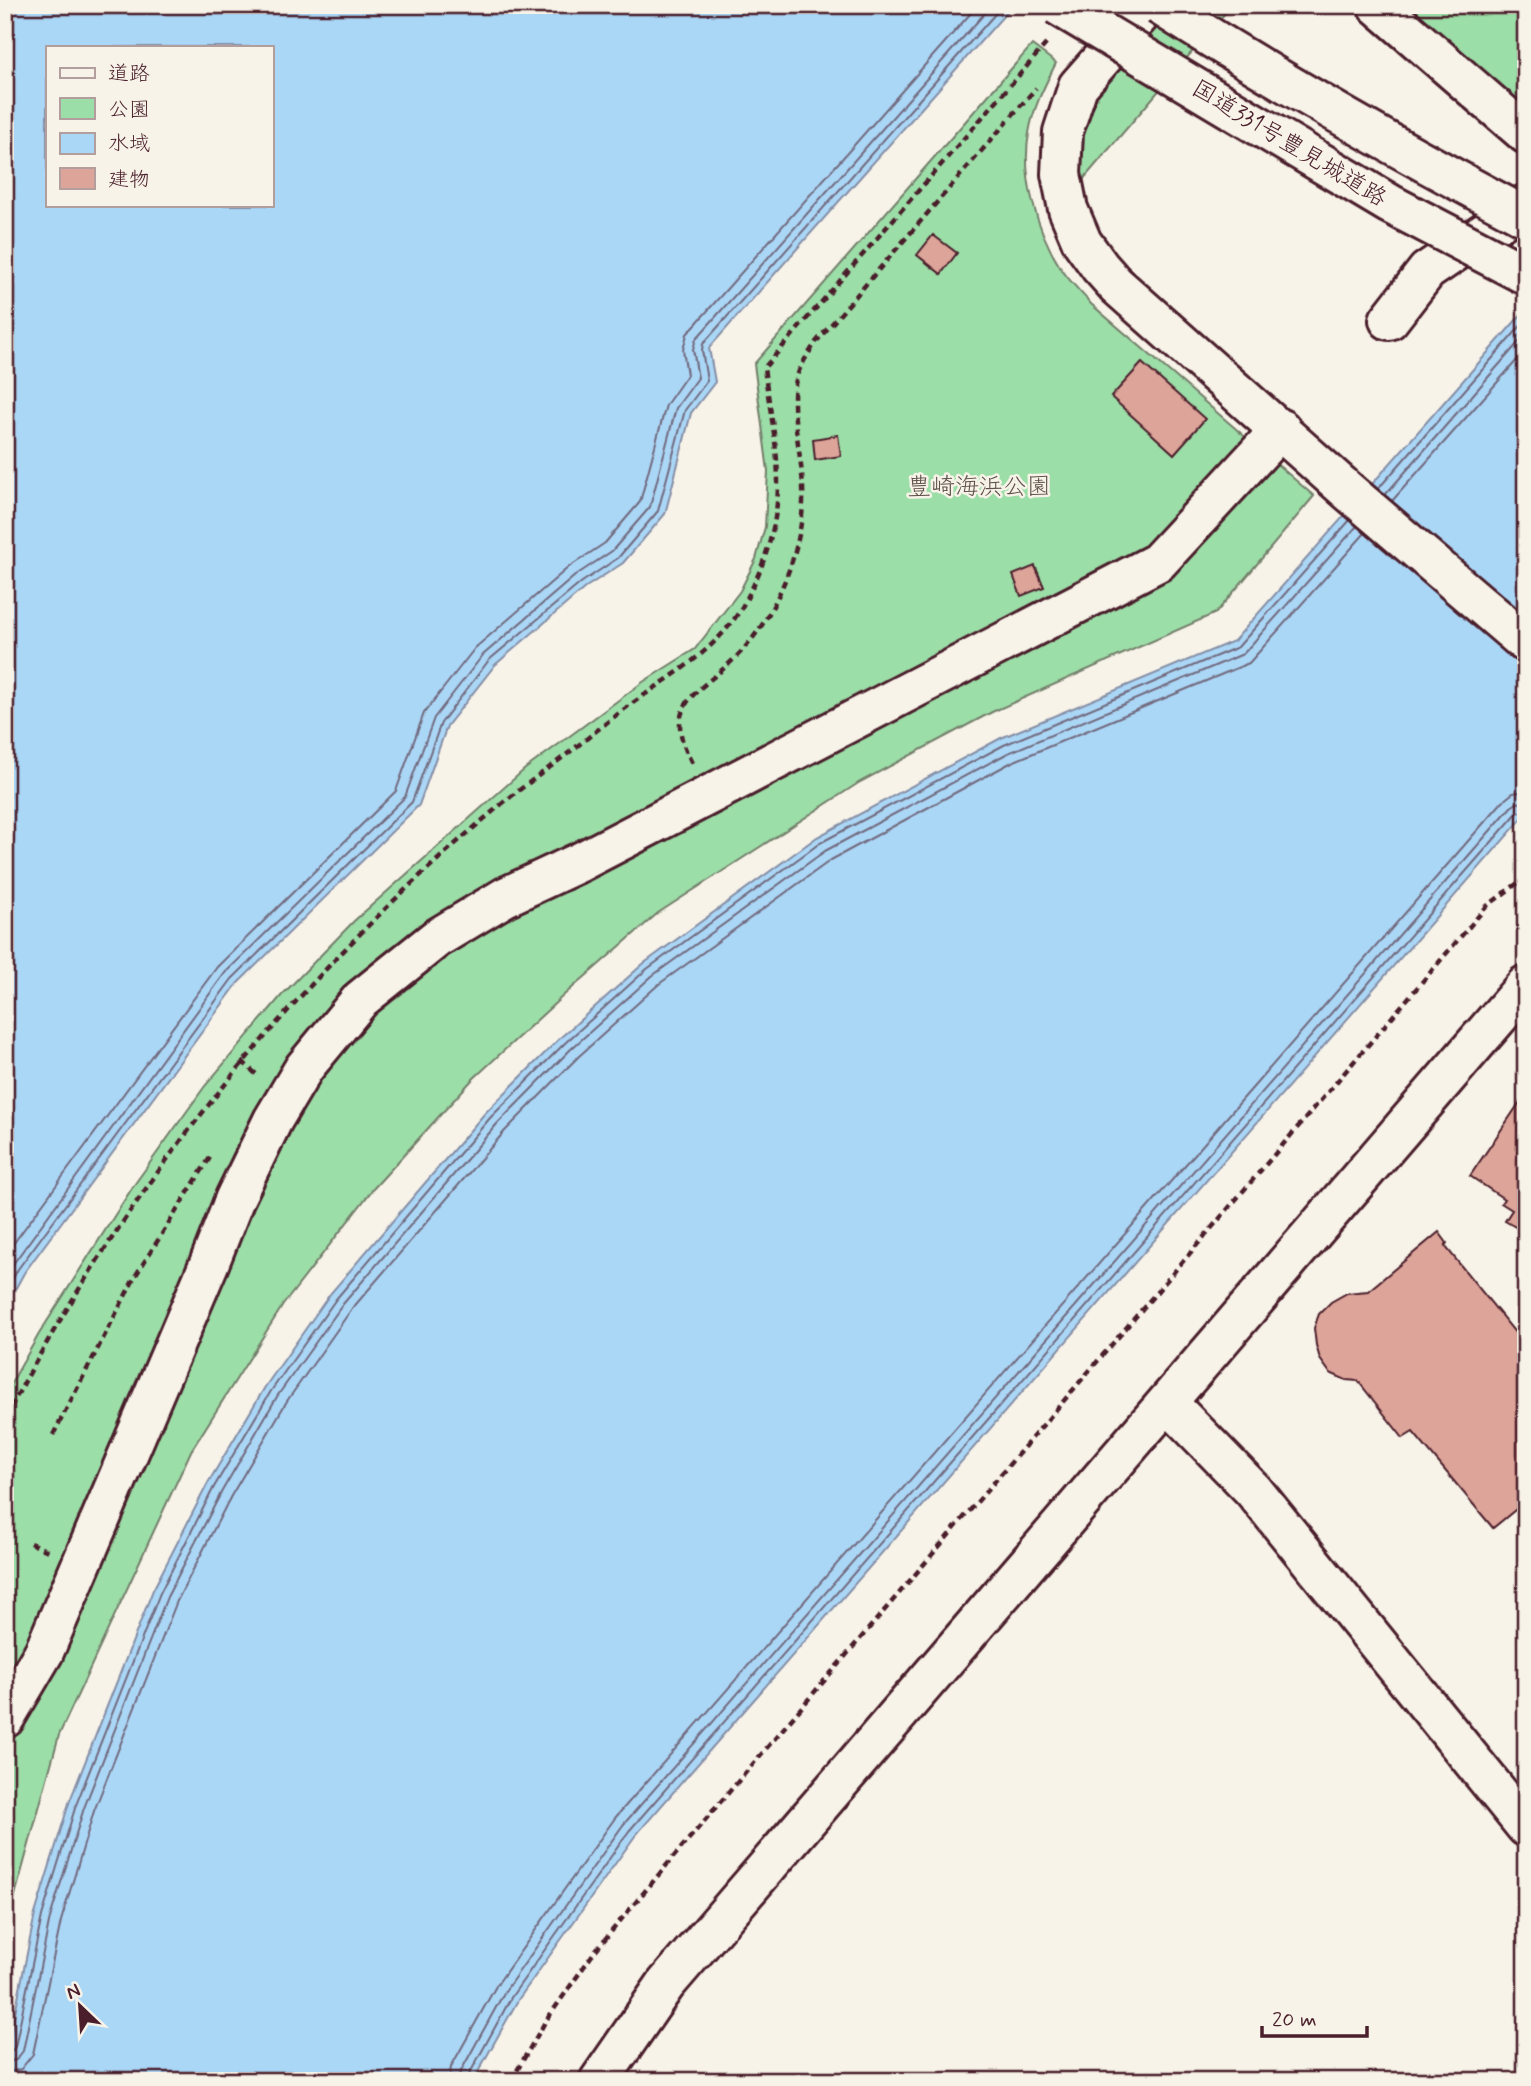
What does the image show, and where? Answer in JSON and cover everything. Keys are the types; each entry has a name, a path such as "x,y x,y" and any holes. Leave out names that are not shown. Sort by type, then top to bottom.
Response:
{"main road":[{"path":"1149,5 1078,86 1063,132 1061,174 1068,209 1082,242 1116,285 1348,491 1526,643"},
{"name":"国道331号豊見城道路","path":"1159,5 1253,65 1526,217"},
{"path":"1377,5 1526,134"},
{"name":"国道331号豊見城道路","path":"1055,21 1526,275"},
{"path":"1389,320 1427,271 1526,204"},
{"path":"5,1718 44,1652 235,1198 273,1120 304,1068 361,999 437,938 505,898 580,862 1158,562 1281,429"},
{"path":"599,2081 666,1984 1526,985"},
{"path":"1168,1403 1253,1490 1526,1826"}],"path":[{"path":"5,1418 74,1297 147,1187 242,1061 314,981 405,890 497,807 626,708 700,656 722,635 740,610 757,578 769,546 775,519 778,483 764,369 1055,21"},
{"path":"709,795 687,755 680,735 681,720 696,689 737,656 756,635 782,588 792,563 803,503 794,395 799,371 816,342 1039,85"},
{"path":"511,2081 545,2022 595,1951 676,1854 1487,906 1526,877"},
{"path":"53,1435 136,1276 212,1153"}],"green space":[{"path":"1173,5 1232,5 1081,182 1081,148 1090,111 1121,62"},
{"path":"1402,5 1526,5 1526,114"},
{"name":"豊崎海浜公園","path":"1032,45 1056,63 1033,115 1027,167 1038,220 1060,267 1091,304 1314,496 1216,613 992,712 860,782 658,913 472,1080 373,1189 283,1305 191,1451 59,1735 5,1932 5,1394 39,1334 134,1185 205,1086 282,995 354,921 525,769 643,682 695,649 740,591 756,559 765,527 768,471 754,364"}],"water":[{"path":"5,5 1013,5 709,348 715,382 691,413 665,514 623,563 586,587 495,665 447,726 419,805 238,983 24,1273 5,1308"},
{"path":"1526,309 1526,814 635,1836 518,2000 473,2081 5,2081 5,2062 35,1914 69,1803 153,1590 208,1483 265,1387 330,1294 485,1113 560,1038 643,964 817,837 1001,738 1234,641"}],"building":[{"path":"933,235 957,253 941,274 917,255"},
{"path":"1142,363 1205,419 1174,454 1111,397"},
{"path":"838,435 841,456 815,460 813,439"},
{"path":"1035,566 1044,587 1021,596 1013,575"},
{"path":"1526,1093 1526,1233 1505,1221 1512,1210 1501,1203 1504,1199 1470,1176"},
{"path":"1439,1232 1447,1243 1445,1246 1526,1346 1526,1501 1493,1528 1413,1432 1403,1438 1358,1381 1346,1380 1330,1373 1320,1359 1316,1345 1314,1328 1319,1314 1331,1302 1347,1293 1368,1291"}]}
